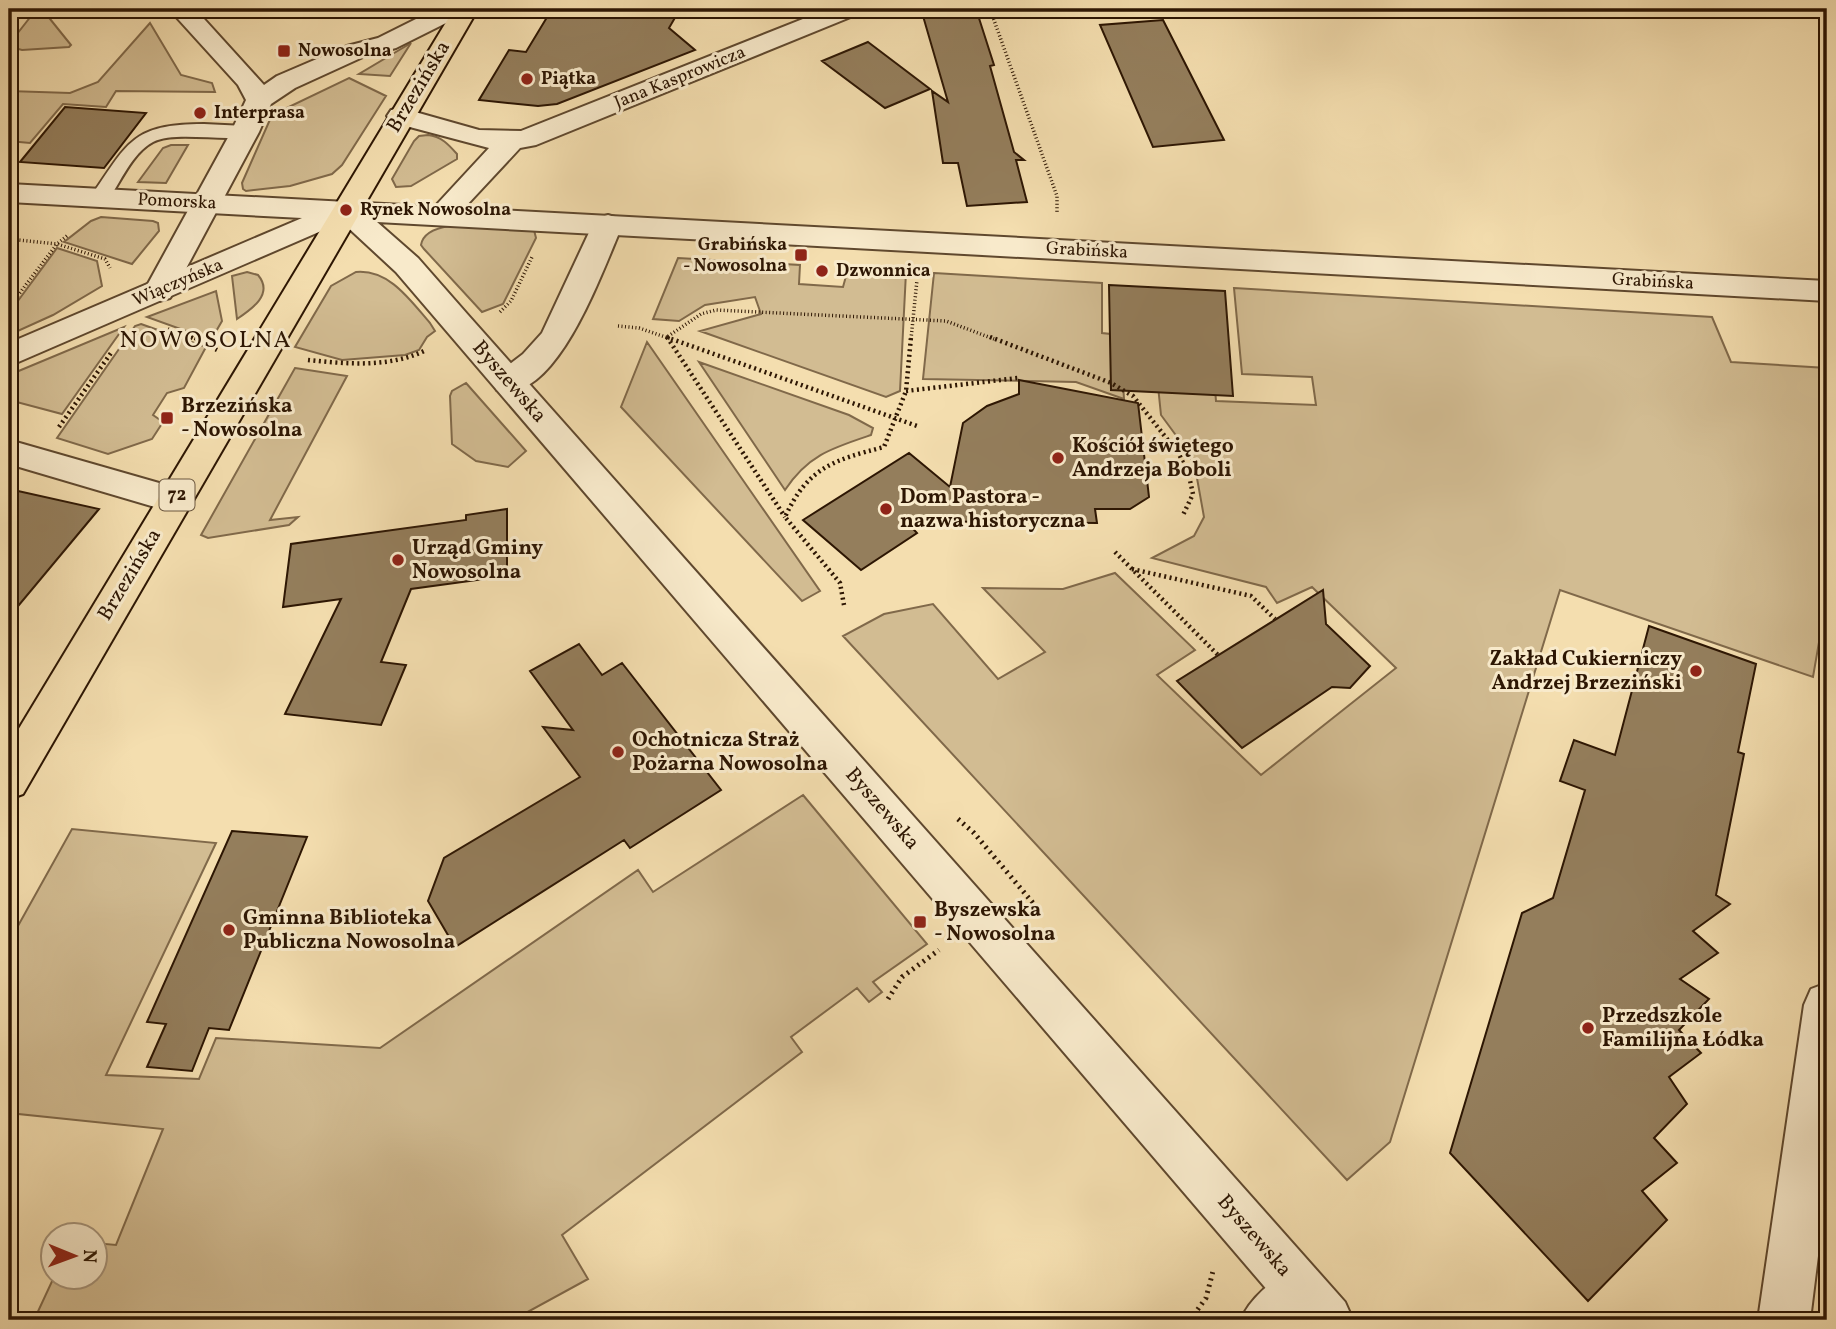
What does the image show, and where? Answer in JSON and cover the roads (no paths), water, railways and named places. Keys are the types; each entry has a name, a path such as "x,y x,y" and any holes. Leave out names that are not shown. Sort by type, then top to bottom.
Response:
{"main road":[{"name":"Brzezińska","path":"9,781 466,9"}],"street":[{"path":"181,9 249,82 259,100"},
{"path":"159,290 245,132 259,100 286,82 356,51 387,43 455,9"},
{"name":"Jana Kasprowicza","path":"510,142 541,134 849,9"},
{"path":"401,116 424,120 472,136 510,142"},
{"path":"442,215 510,142"},
{"name":"Pomorska","path":"9,193 346,209"},
{"name":"Grabińska","path":"346,209 1827,291"},
{"name":"Wiączyńska","path":"9,355 346,209"},
{"name":"Byszewska","path":"346,209 407,265 1327,1320"},
{"path":"509,382 529,369 556,337 608,224"},
{"path":"9,452 175,500"},
{"path":"1784,1320 1827,1005"}],"lane":[{"path":"100,198 138,143 148,137 180,131 245,132"},
{"path":"1259,1320 1297,1285"}],"place":[{"name":"Nowosolna","path":"284,51"},
{"name":"Piątka","path":"527,79"},
{"name":"Interprasa","path":"200,113"},
{"name":"Rynek Nowosolna","path":"346,210"},
{"name":"Grabińska - Nowosolna","path":"801,255"},
{"name":"Dzwonnica","path":"822,271"},
{"name":"Brzezińska - Nowosolna","path":"167,418"},
{"name":"Kościół świętego Andrzeja Boboli","path":"1058,458"},
{"name":"Dom Pastora - nazwa historyczna","path":"886,509"},
{"name":"Urząd Gminy Nowosolna","path":"398,560"},
{"name":"Zakład Cukierniczy Andrzej Brzeziński","path":"1696,671"},
{"name":"Ochotnicza Straż Pożarna Nowosolna","path":"618,752"},
{"name":"Byszewska - Nowosolna","path":"920,922"},
{"name":"Gminna Biblioteka Publiczna Nowosolna","path":"229,930"},
{"name":"Przedszkole Familijna Łódka","path":"1588,1028"}],"district":[{"name":"NOWOSOLNA","path":"206,341"}]}
